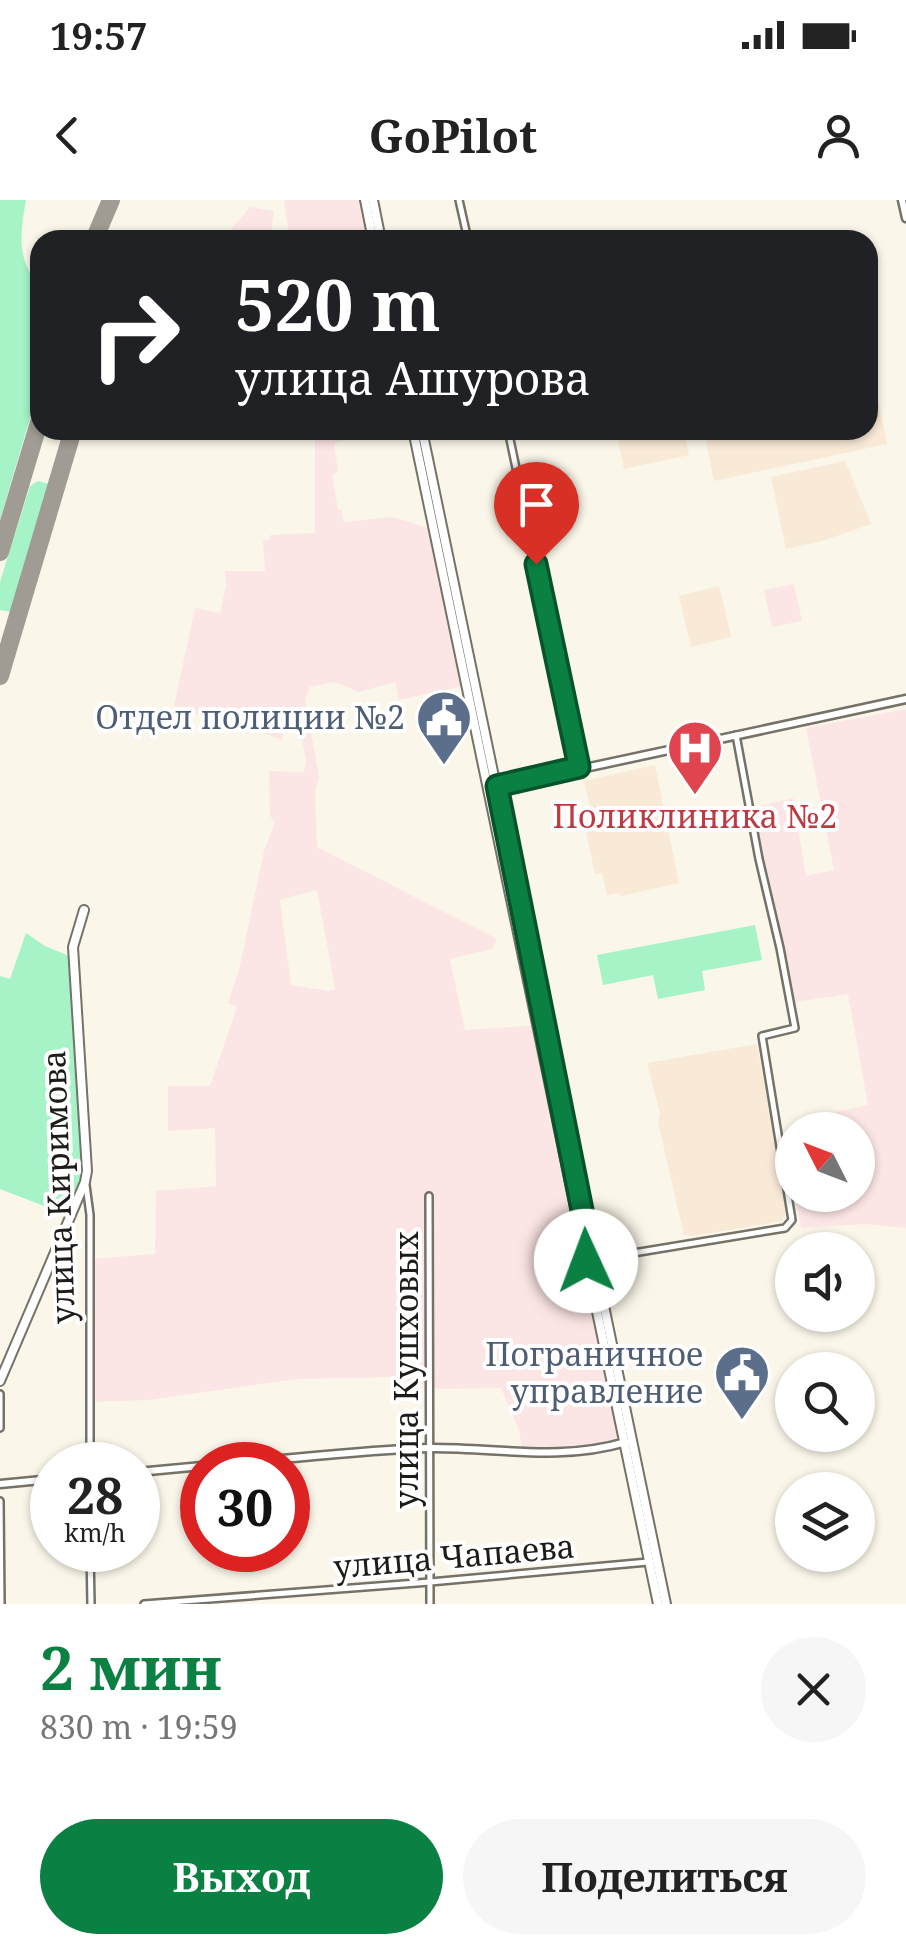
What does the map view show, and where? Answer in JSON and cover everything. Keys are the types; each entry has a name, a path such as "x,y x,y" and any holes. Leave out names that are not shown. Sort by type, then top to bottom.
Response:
{"main road":[{"path":"365,200 371,230"},
{"path":"372,200 379,230"},
{"path":"415,440 492,787"},
{"path":"424,440 589,1260 666,1604"},
{"name":"улица Киримова","path":"84,910 73,947 86,1182"},
{"path":"0,1380 86,1182"},
{"path":"627,1442 658,1604"}],"street":[{"path":"459,200 466,230"},
{"path":"902,200 906,218"},
{"path":"510,440 579,767"},
{"path":"492,787 906,698"},
{"path":"589,1260 784,1228 792,1220 762,1036 795,1028 736,735"},
{"name":"улица Киримова","path":"86,1182 90,1215 90,1442"},
{"name":"улица Кушховых","path":"429,1196 430,1604"},
{"path":"0,1394 0,1428"},
{"path":"310,1457 428,1448 557,1454 627,1442"},
{"path":"0,1484 30,1482"},
{"path":"0,1502 1,1604"},
{"name":"улица Чапаева","path":"144,1604 648,1562"},
{"path":"90,1572 91,1604"}],"shaded area":[{"path":"284,200 365,200 371,230 288,230"},
{"path":"250,207 274,211 271,230 232,228"},
{"path":"878,399 887,444 714,481 706,440 878,440"},
{"path":"315,440 346,440 334,443 338,472 332,475 344,522 392,517 428,528 411,440 415,440 466,685 399,700 395,682 359,692 334,682 310,687 305,698 319,777 315,791 317,847 497,939 492,949 450,959 465,1030 537,1025 623,1443 523,1452 519,1430 501,1388 439,1389 395,1377 297,1379 148,1400 89,1402 90,1259 155,1254 156,1191 216,1186 215,1128 168,1131 168,1086 210,1086 237,1007 228,1003 240,966 264,851 275,822 270,816 269,771 304,772 302,740 291,727 284,727 282,740 256,730 249,734 174,706 195,608 220,613 225,571 265,571 263,540 270,540 270,535 315,533","holes":["317,890 335,989 291,985 280,900"]},
{"path":"618,440 686,440 689,455 624,469"},
{"path":"845,461 871,524 786,549 771,477"},
{"path":"794,584 802,621 772,627 764,590"},
{"path":"719,586 731,637 691,647 679,596"},
{"path":"906,709 906,1228 865,1224 801,1228 798,1212 875,1212 875,1112 836,1112 868,1105 848,994 795,1002 754,807 793,798 806,876 834,870 806,728"},
{"path":"655,765 679,883 621,896 607,895 602,873 595,874 583,817 592,815 584,781"},
{"path":"757,1044 775,1148 775,1212 786,1212 782,1221 684,1235 647,1063"}],"green space":[{"path":"0,200 26,200 22,246 30,273 30,418 0,520"},
{"path":"38,481 49,484 11,612 0,610 0,582 30,486"},
{"path":"755,925 762,960 702,971 705,990 658,999 653,975 603,985 597,955"},
{"path":"26,933 69,956 83,1165 65,1214 0,1189 0,976 10,979"}],"taxiway":[{"path":"98,230 111,200"},
{"path":"0,552 34,440"},
{"path":"0,676 70,440"}],"place":[{"name":"Отдел полиции №2","path":"444,767"},
{"name":"Поликлиника №2","path":"695,797"},
{"name":"Пограничное управление","path":"742,1422"}],"route":[{"path":"536,564 579,767 497,786 592,1260 586,1261"}]}
